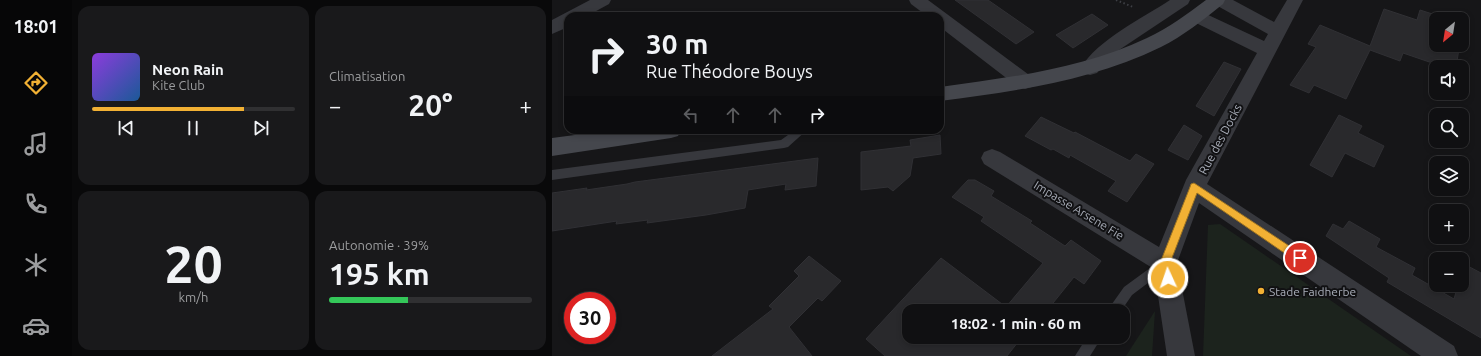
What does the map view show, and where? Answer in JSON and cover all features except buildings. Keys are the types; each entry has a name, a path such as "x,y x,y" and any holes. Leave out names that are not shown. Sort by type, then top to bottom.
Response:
{"main road":[{"path":"944,93 1025,82 1090,68 1130,55 1198,17 1219,0"},
{"path":"552,147 643,134"}],"street":[{"path":"581,12 603,0"},
{"path":"917,0 933,12"},
{"path":"1090,68 1107,49 1182,0"},
{"path":"1219,0 1277,31"},
{"name":"Rue des Docks","path":"1165,263 1194,187 1295,0"},
{"path":"1198,17 1268,50"},
{"path":"552,28 564,21"},
{"path":"944,21 1025,82"},
{"name":"Impasse Arsene Fie","path":"992,158 1165,263"},
{"path":"1194,187 1444,356"},
{"path":"1165,263 1181,356"}],"lane":[{"path":"552,175 784,144 797,134"},
{"path":"1118,304 1128,291 1165,263"},
{"path":"1082,356 1090,344"}],"shaded area":[{"name":"Stade Faidherbe","path":"1220,224 1411,356 1203,356 1208,225"},
{"path":"1155,311 1152,356 1126,356"}],"place":[{"name":"Stade Faidherbe","path":"1261,291"}],"route":[{"path":"1168,278 1165,263 1194,187 1300,258"}]}
